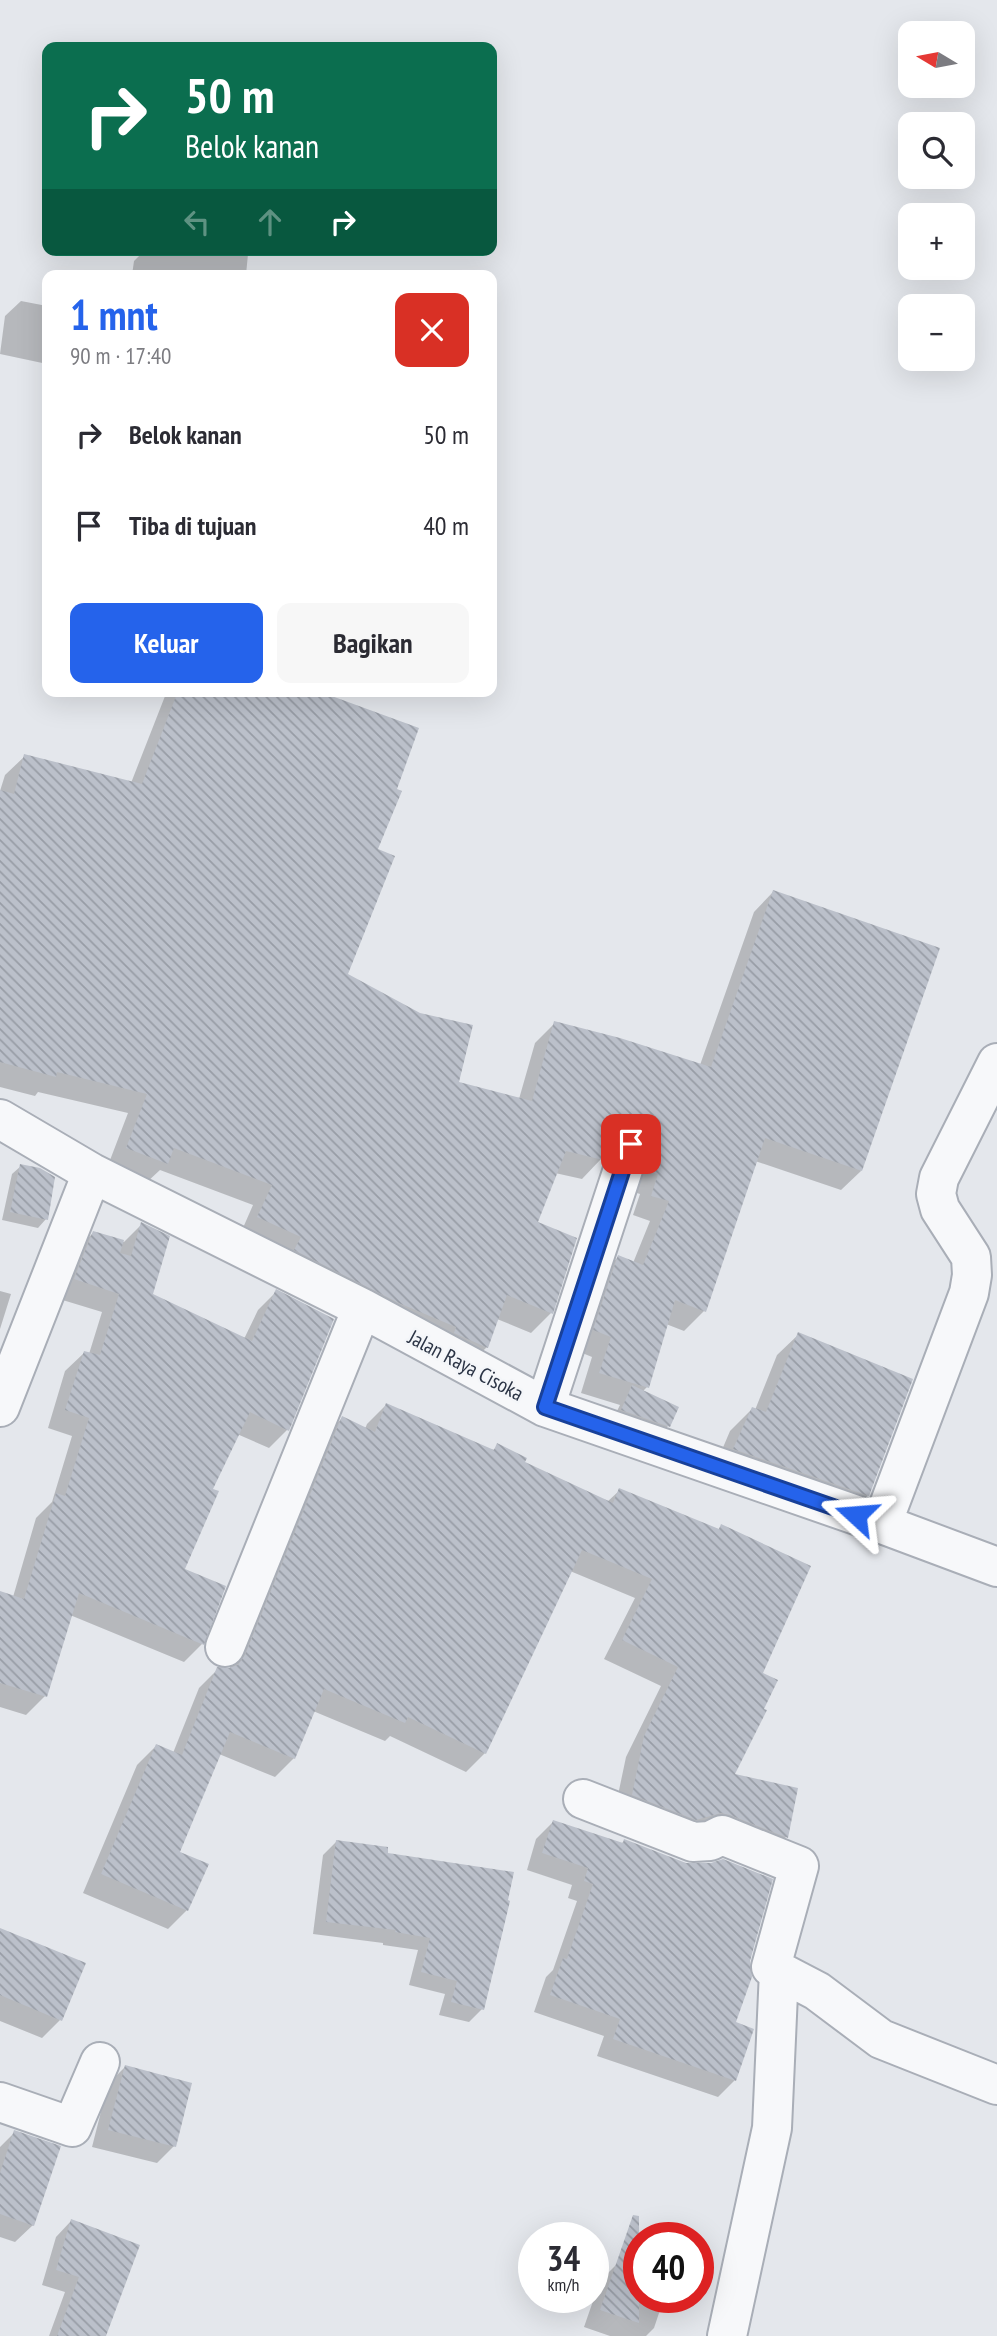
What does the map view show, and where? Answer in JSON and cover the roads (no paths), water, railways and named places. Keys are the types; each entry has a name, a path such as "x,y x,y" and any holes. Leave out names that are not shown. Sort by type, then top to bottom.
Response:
{"street":[{"path":"882,1524 969,1293 971,1257 940,1209 936,1194 939,1178 997,1063"},
{"name":"Jalan Raya Cisoka","path":"0,1119 92,1173 362,1308 545,1407 882,1524 997,1567"},
{"path":"545,1407 631,1144"},
{"path":"0,1407 92,1173"},
{"path":"225,1647 362,1308"},
{"path":"583,1799 692,1842 710,1840 722,1835 799,1866 771,1967 817,1992 881,2039 997,2085"},
{"path":"727,2336 772,2128 779,1971"},
{"path":"0,2102 72,2127 100,2062"}]}
